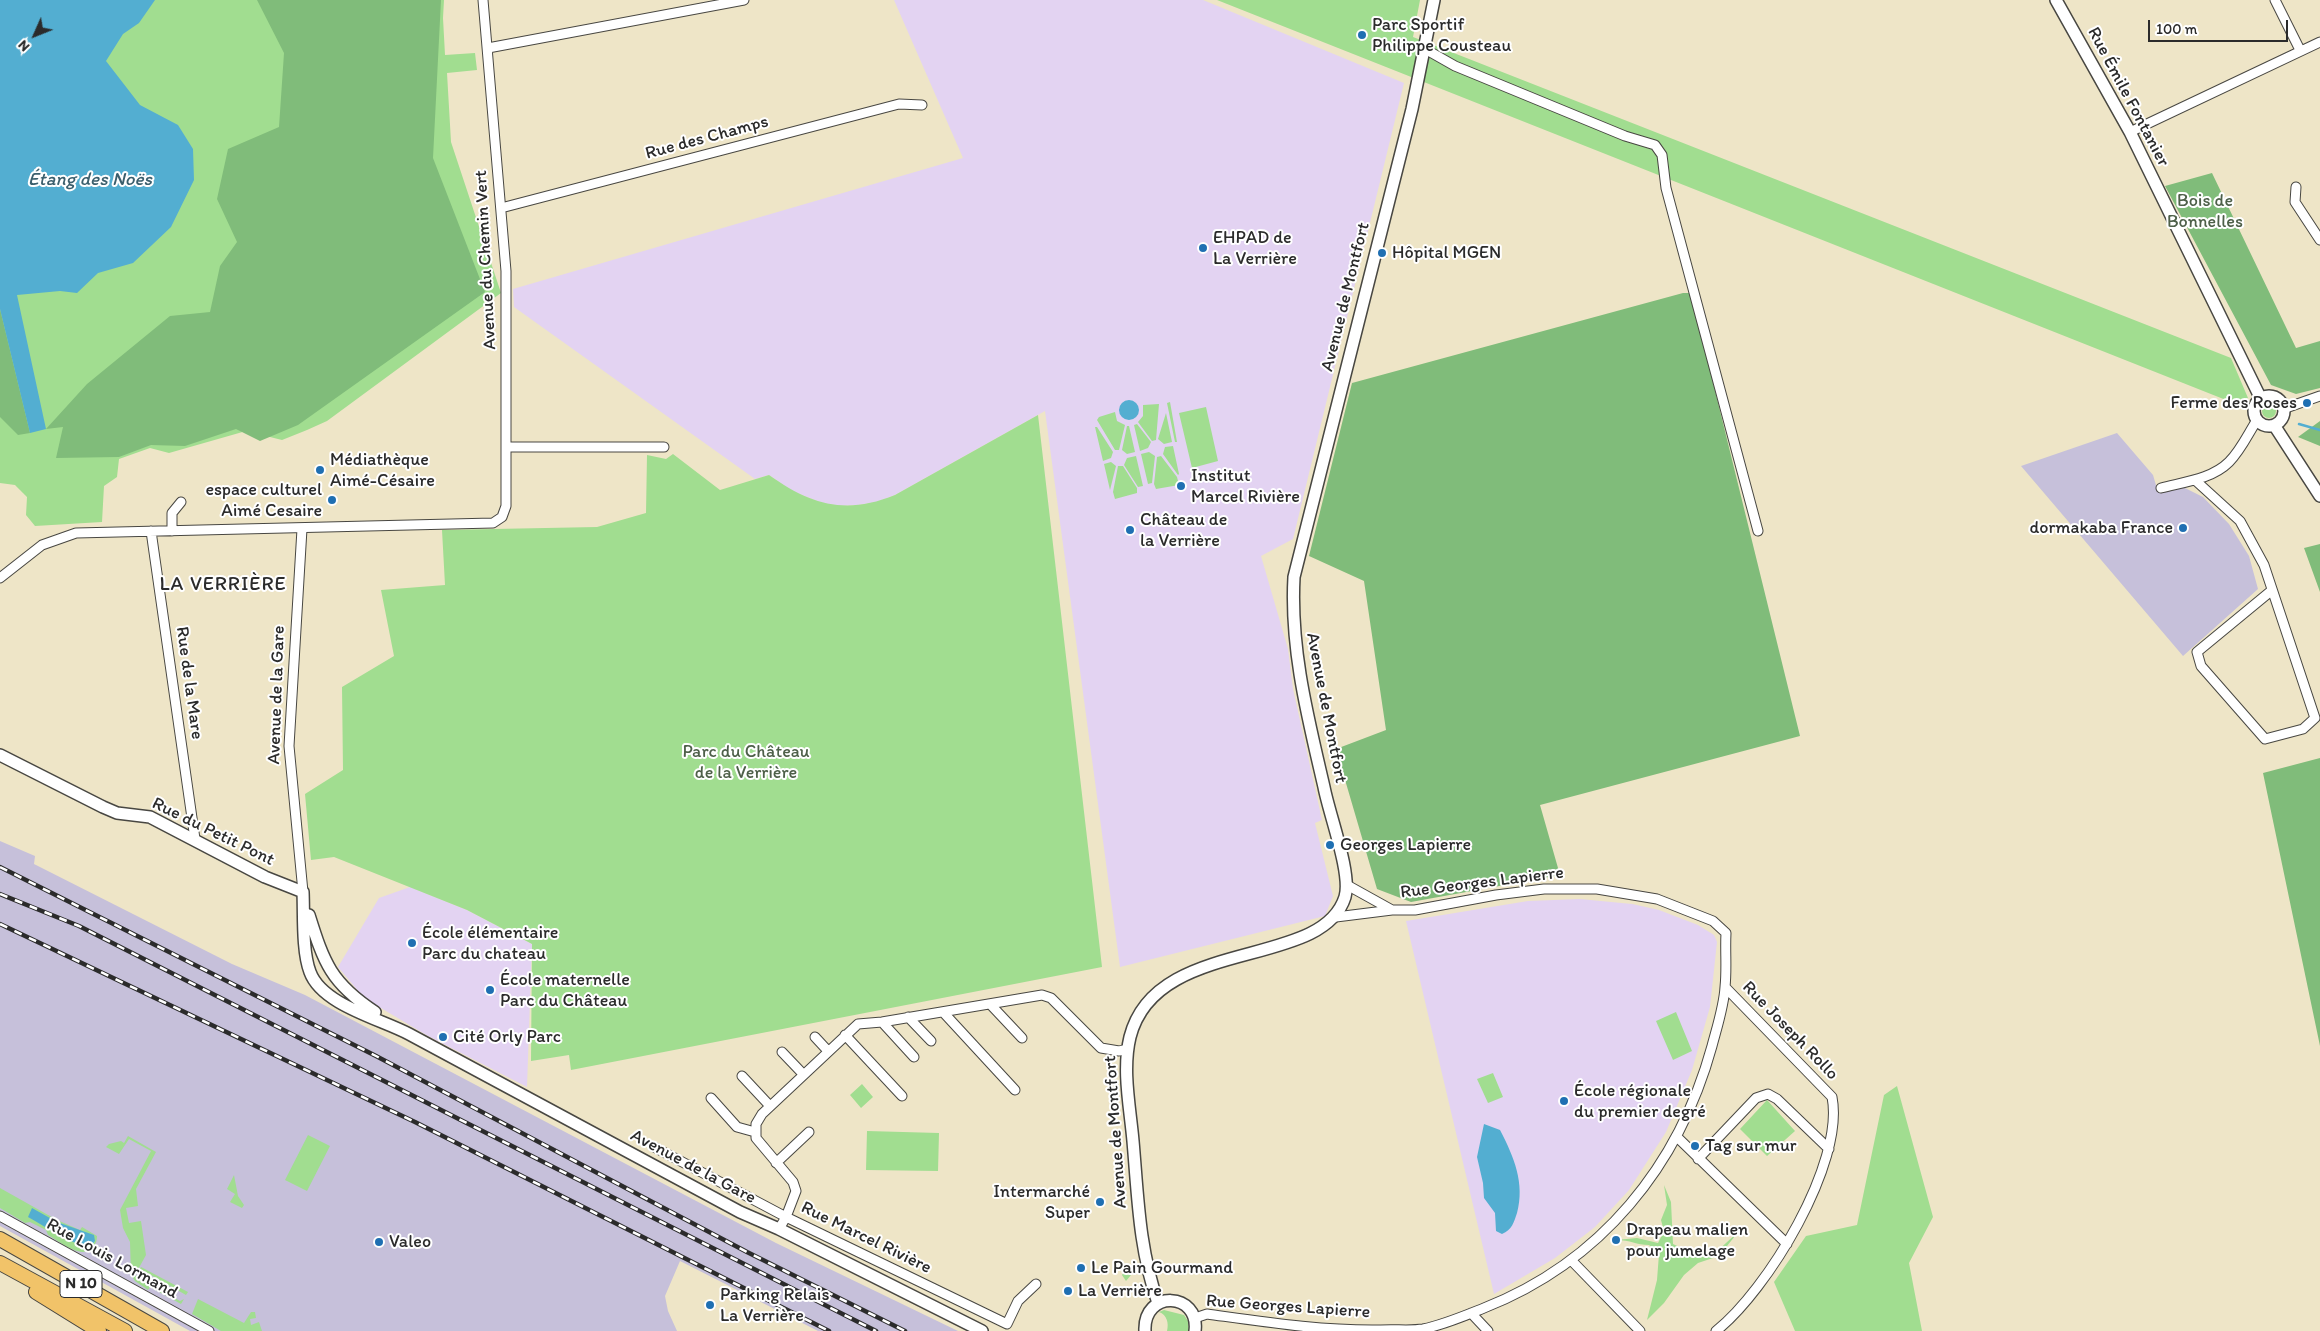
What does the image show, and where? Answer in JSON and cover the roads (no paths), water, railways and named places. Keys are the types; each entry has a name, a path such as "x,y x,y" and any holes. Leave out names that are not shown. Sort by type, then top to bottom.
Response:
{"main road":[{"name":"N 10","path":"0,1239 162,1331"},
{"name":"N 10","path":"0,1264 124,1331"},
{"path":"0,1268 3,1273 99,1331"}],"street":[{"name":"Avenue du Chemin Vert","path":"302,529 493,522 502,517 506,506 506,271 484,0"},
{"path":"488,48 744,0"},
{"name":"Avenue de Montfort","path":"1158,1303 1142,1247 1127,1081 1128,1049 1134,1024 1141,1013 1163,989 1174,981 1207,966 1307,936 1320,930 1336,917 1342,906 1347,885 1324,788 1298,662 1293,626 1294,578 1425,49 1434,0"},
{"name":"Rue Émile Fontanier","path":"2056,0 2130,132 2261,398"},
{"path":"2275,0 2300,50"},
{"path":"2130,132 2320,42"},
{"path":"1425,49 1464,70 1625,136 1654,145 1662,155 1666,188 1758,531"},
{"name":"Rue des Champs","path":"501,208 899,104 922,105"},
{"path":"2296,187 2295,202 2320,240"},
{"path":"2283,409 2320,396"},
{"path":"2161,488 2195,480 2217,471 2229,462 2256,420 2254,410 2261,398 2275,398 2283,409 2281,419 2274,425 2264,425 2256,420"},
{"path":"2274,425 2320,496"},
{"path":"507,447 664,447"},
{"path":"2195,480 2240,521 2264,565 2315,718 2303,729 2265,739 2201,666 2197,652 2272,591"},
{"path":"172,531 172,513 181,502"},
{"path":"0,578 42,545 76,533 302,529"},
{"name":"Avenue de la Gare","path":"302,529 289,746 303,892 307,960 315,982 325,993 341,1003 392,1025 740,1212 982,1331"},
{"name":"Rue de la Mare","path":"151,531 195,839"},
{"name":"Rue du Petit Pont","path":"0,754 102,807 117,813 150,817 264,877 303,892"},
{"name":"Rue Georges Lapierre","path":"1347,885 1392,910"},
{"name":"Rue Georges Lapierre","path":"1195,1318 1207,1314 1286,1328 1355,1331 1422,1330 1503,1301 1534,1285 1571,1260 1612,1225 1625,1211 1677,1137 1701,1082 1719,1018 1725,987 1726,933 1713,921 1657,899 1597,889 1544,889 1416,910 1392,910 1336,917"},
{"name":"Avenue de la Gare","path":"303,892 321,955 334,976 348,992 392,1025"},
{"name":"Rue Joseph Rollo","path":"1716,1331 1750,1297 1787,1244 1807,1206 1829,1149 1835,1110 1832,1097 1725,987"},
{"path":"711,1098 737,1127 755,1132 759,1118 770,1106 858,1024 882,1022 1042,995 1051,998 1101,1048 1119,1051 1128,1049"},
{"path":"990,1004 1022,1038"},
{"path":"943,1012 1015,1090"},
{"path":"908,1017 931,1041"},
{"path":"882,1022 914,1056"},
{"path":"846,1035 902,1096"},
{"path":"815,1037 828,1051"},
{"path":"782,1052 803,1074"},
{"path":"742,1076 770,1106"},
{"path":"1698,1159 1756,1098 1768,1094 1777,1099 1829,1149"},
{"name":"Rue Marcel Rivière","path":"755,1132 759,1143 793,1182 796,1191 786,1217 1006,1328 1018,1301 1036,1284"},
{"path":"776,1164 809,1132"},
{"path":"1677,1137 1787,1244"},
{"path":"654,1147 786,1217 779,1230"},
{"name":"Rue Louis Lormand","path":"0,1216 209,1331"},
{"path":"1571,1260 1640,1331"},
{"path":"1145,1331 1147,1315 1158,1303 1172,1300 1186,1306 1195,1318 1195,1331"},
{"path":"1471,1314 1488,1331"}],"water":[{"name":"Étang des Noës","path":"0,0 155,0 139,23 123,34 106,61 140,105 178,125 193,149 194,180 171,227 133,263 98,273 77,293 60,291 17,295 46,429 30,433 0,309"},
{"path":"1129,400 1136,403 1139,410 1136,417 1129,420 1122,417 1119,410 1122,403"},
{"path":"1484,1124 1500,1130 1514,1160 1519,1181 1519,1202 1514,1223 1502,1234 1496,1231 1495,1213 1484,1198 1483,1183 1477,1157"},
{"path":"32,1208 57,1222 94,1235 95,1241 90,1247 58,1235 28,1217"}],"waterway":[{"path":"2299,424 2320,430"}],"railway":[{"path":"0,867 376,1056 747,1252 905,1331"},
{"path":"0,894 79,926 876,1331"},
{"path":"0,924 415,1122 829,1331"}],"place":[{"name":"Parc Sportif Philippe Cousteau","path":"1362,35"},
{"name":"EHPAD de La Verrière","path":"1203,248"},
{"name":"Hôpital MGEN","path":"1382,253"},
{"name":"Ferme des Roses","path":"2307,403"},
{"name":"Médiathèque Aimé-Césaire","path":"320,470"},
{"name":"Institut Marcel Rivière","path":"1181,486"},
{"name":"espace culturel Aimé Cesaire","path":"332,500"},
{"name":"dormakaba France","path":"2183,528"},
{"name":"Château de la Verrière","path":"1130,530"},
{"name":"Georges Lapierre","path":"1330,845"},
{"name":"École élémentaire Parc du chateau","path":"412,943"},
{"name":"École maternelle Parc du Château","path":"490,990"},
{"name":"Cité Orly Parc","path":"443,1037"},
{"name":"École régionale du premier degré","path":"1564,1101"},
{"name":"Tag sur mur","path":"1695,1146"},
{"name":"Intermarché Super","path":"1100,1202"},
{"name":"Drapeau malien pour jumelage","path":"1616,1240"},
{"name":"Valeo","path":"379,1242"},
{"name":"Le Pain Gourmand","path":"1081,1268"},
{"name":"La Verrière","path":"1068,1291"},
{"name":"Parking Relais La Verrière","path":"710,1305"}],"district":[{"name":"LA VERRIÈRE","path":"223,585"}],"park label":[{"name":"Bois de Bonnelles","path":"2205,211"},
{"name":"Parc du Château de la Verrière","path":"746,762"}]}
